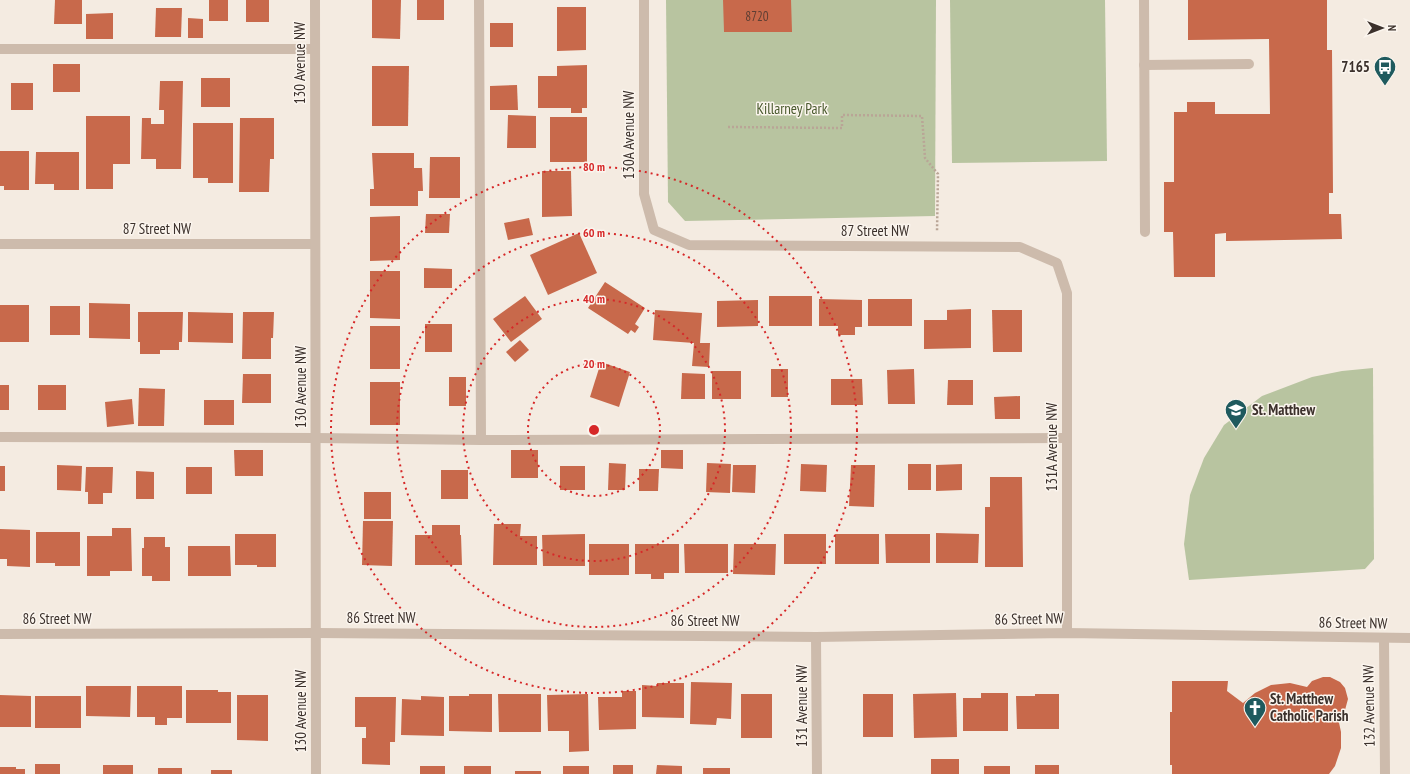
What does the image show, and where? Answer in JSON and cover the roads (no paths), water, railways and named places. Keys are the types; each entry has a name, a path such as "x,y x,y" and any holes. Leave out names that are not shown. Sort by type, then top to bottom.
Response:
{"street":[{"name":"130 Avenue NW","path":"315,0 316,774"},
{"path":"479,0 481,440"},
{"name":"130A Avenue NW","path":"644,0 644,194 654,230 689,245"},
{"path":"1144,0 1145,232"},
{"path":"0,49 315,49"},
{"path":"1144,65 1249,64"},
{"name":"87 Street NW","path":"0,244 315,244"},
{"name":"87 Street NW","path":"689,245 1020,247 1057,263"},
{"name":"131A Avenue NW","path":"1057,263 1067,293 1068,634"},
{"path":"0,437 481,440 1068,438"},
{"name":"86 Street NW","path":"0,634 317,633 816,637 1068,634 1410,638"},
{"name":"131 Avenue NW","path":"816,637 817,774"},
{"name":"132 Avenue NW","path":"1384,638 1385,774"}],"place":[{"name":"7165","path":"1385,86"},
{"name":"St. Matthew","path":"1236,430"},
{"name":"St. Matthew Catholic Parish","path":"1255,728"}],"park label":[{"name":"Killarney Park","path":"792,109"}]}
